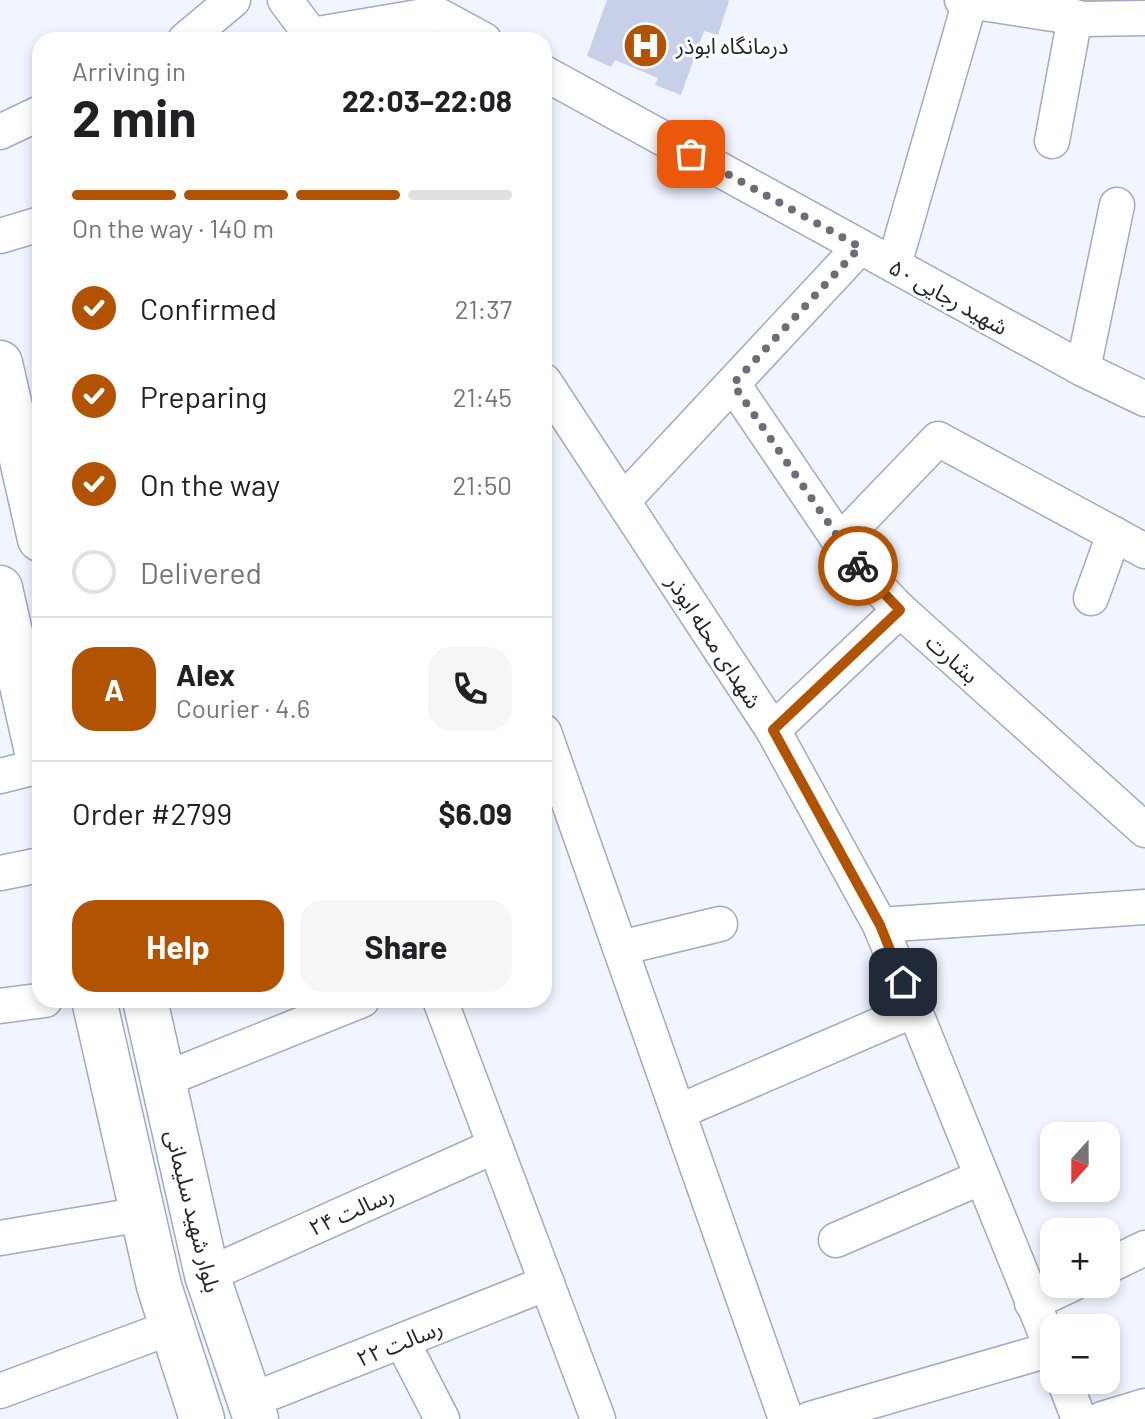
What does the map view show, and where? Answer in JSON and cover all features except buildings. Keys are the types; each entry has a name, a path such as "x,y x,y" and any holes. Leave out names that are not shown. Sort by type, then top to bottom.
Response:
{"main road":[{"path":"0,363 32,479"},
{"path":"0,588 32,730"},
{"path":"96,1008 159,1286 202,1419"},
{"name":"بلوار شهید سلیمانی","path":"147,1008 207,1275 253,1410"}],"street":[{"path":"195,32 233,0"},
{"path":"285,0 309,32"},
{"path":"894,265 966,1 1075,17 1145,18"},
{"path":"340,32 436,14 469,32"},
{"path":"1052,141 1075,17"},
{"name":"شهید رجایی ۵۰","path":"552,77 1083,369 1145,399"},
{"path":"0,132 32,117"},
{"path":"1083,369 1117,205"},
{"path":"0,236 32,226"},
{"path":"623,501 860,247"},
{"name":"بشارت","path":"733,384 853,561 900,610 1145,830"},
{"name":"شهدای محله ابوذر","path":"552,393 773,730 880,925 1040,1322"},
{"path":"839,542 938,439 1145,551"},
{"path":"1091,598 1114,534"},
{"path":"773,730 900,610"},
{"path":"552,755 786,1419"},
{"path":"0,776 32,767"},
{"path":"0,873 32,867"},
{"path":"880,925 1145,907"},
{"path":"620,948 720,924"},
{"path":"0,1006 32,1002"},
{"path":"163,1080 342,1008"},
{"path":"443,1008 598,1419"},
{"path":"678,1112 914,1010"},
{"name":"رسالت ۲۴","path":"207,1275 495,1146"},
{"path":"836,1240 982,1177"},
{"path":"0,1238 143,1214"},
{"path":"1120,1260 1145,1248"},
{"name":"رسالت ۲۲","path":"253,1410 402,1341 547,1283"},
{"path":"1032,1303 1043,1298"},
{"path":"0,1391 172,1327"},
{"path":"402,1341 442,1419"},
{"path":"810,1419 1040,1365"},
{"name":"شهدای محله ابوذر","path":"1070,1394 1079,1419"},
{"path":"1102,1419 1145,1406"}],"waterway":[{"path":"1080,0 1125,2"}],"way so far":[{"path":"691,154 860,247 733,384 858,566"}],"place":[{"name":"درمانگاه ابوذر","path":"645,45"}],"route":[{"path":"858,566 900,610 773,730 880,925 903,982"}]}
